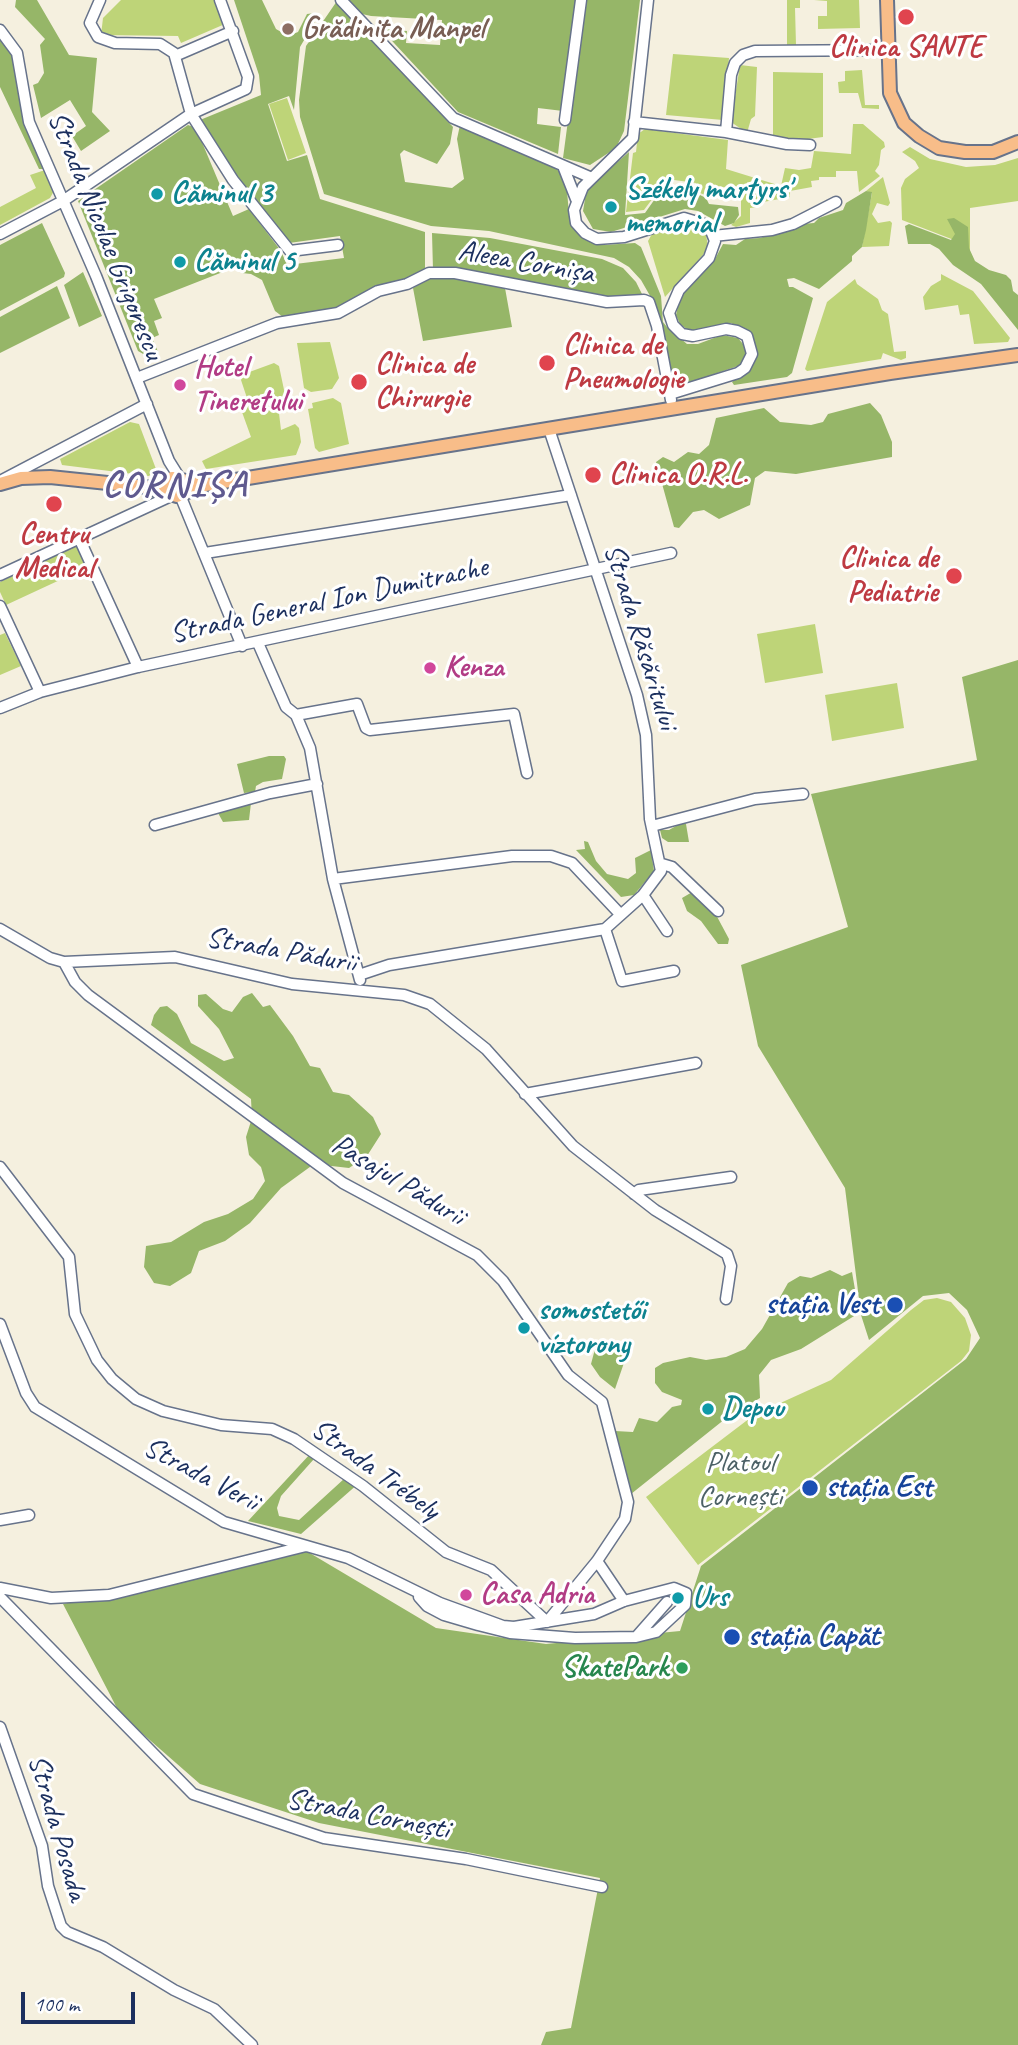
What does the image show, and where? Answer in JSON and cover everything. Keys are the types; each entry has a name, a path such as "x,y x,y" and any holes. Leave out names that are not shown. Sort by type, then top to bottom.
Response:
{"main road":[{"path":"887,0 890,93 896,109 919,136 939,148 965,152 993,152 1018,142"},
{"path":"0,482 50,477 146,487 205,485 673,408 1018,355"}],"street":[{"path":"100,0 90,23 98,37 115,43 160,44 169,47 175,56 191,114 233,180 290,251 338,245"},
{"path":"0,234 63,201 191,114 246,89 248,77 220,0"},
{"path":"341,0 453,118 592,178"},
{"path":"565,120 582,0"},
{"path":"576,199 592,178 633,138 648,0"},
{"name":"Strada Nicolae Grigorescu","path":"0,30 17,53 29,122 137,377 176,487 243,646"},
{"path":"175,56 233,31"},
{"path":"726,132 731,75 735,63 743,55 755,51 887,50"},
{"path":"634,122 726,132 787,145 810,145"},
{"path":"562,166 576,199 576,223 597,239 624,237 684,218 704,224 715,236 709,258 679,290 669,313 673,325 682,334 693,336 726,330 747,336 752,346 750,360 738,373 725,379 670,394"},
{"path":"715,236 793,224 836,202"},
{"name":"Aleea Cornișa","path":"137,377 277,323 346,310 378,291 438,272 607,302 644,300 653,307 673,408"},
{"path":"0,482 147,404"},
{"name":"Strada Răsăritului","path":"549,429 636,695 646,735 652,826 662,864"},
{"path":"0,575 176,487"},
{"path":"205,553 571,495"},
{"path":"79,537 138,667"},
{"name":"Strada General Ion Dumitrache","path":"0,708 40,692 138,667 671,553"},
{"path":"0,606 40,692"},
{"path":"258,643 286,707 296,715 310,748 333,879 364,991"},
{"path":"296,715 357,704 366,728 370,730 514,714 527,773"},
{"path":"155,825 270,793 317,784"},
{"path":"652,826 755,799 803,794"},
{"path":"333,879 489,859 551,856 572,863 620,914"},
{"path":"359,975 389,965 605,929 643,895 661,872 662,864 672,867 718,911"},
{"path":"643,895 667,931"},
{"name":"Strada Pădurii","path":"0,929 50,958 64,962 159,955 292,984 404,995 434,1007 475,1038 573,1146 634,1194 727,1254 730,1266 726,1299"},
{"path":"605,929 622,981 674,971"},
{"name":"Pasajul Pădurii","path":"64,962 75,982 88,995 335,1177 365,1196 427,1226 477,1255 491,1268 568,1375 602,1402 628,1503 621,1527 597,1561"},
{"path":"525,1094 696,1063"},
{"name":"Strada Trébely","path":"0,1167 65,1251 71,1264 75,1314 83,1336 97,1360 120,1385 136,1398 163,1411 221,1425 272,1429 294,1439 363,1486 446,1552 491,1570 547,1622"},
{"path":"634,1194 639,1190 731,1177"},
{"name":"Strada Verii","path":"0,1324 26,1393 36,1407 224,1522 306,1545 383,1573 415,1592 514,1627 547,1622"},
{"path":"0,1520 29,1515"},
{"path":"0,1588 51,1598 109,1595 306,1545"},
{"path":"547,1622 597,1561 624,1601"},
{"path":"415,1592 427,1606 443,1615 528,1635 636,1637 656,1632 685,1605 687,1596 683,1590 677,1588 624,1601 594,1614 547,1622"},
{"path":"636,1637 667,1602 670,1591"},
{"name":"Strada Cornești","path":"0,1597 177,1781 201,1797 324,1838 466,1859 603,1887"},
{"path":"667,1602 677,1609 685,1605"},
{"name":"Strada Posada","path":"0,1727 42,1846 48,1886 61,1926 67,1932 103,1947 162,1983 214,2009 252,2045"}],"green space":[{"path":"16,0 37,0 69,55 97,58 92,112 110,131 81,151 72,136 86,126 70,100 41,118 33,85 38,83 44,73 40,45 45,39 15,7"},
{"path":"121,0 214,0 225,24 181,43 178,36 101,35 103,18"},
{"path":"234,0 262,0 276,29 288,36 298,32 307,14 315,13 317,18 300,47 294,110 289,96 268,104 287,161 307,155 320,199 425,232 425,269 400,283 376,286 345,308 283,317 275,311 262,280 242,273 238,266 154,299 162,318 154,321 159,335 152,338 159,354 145,355 138,351 78,201 188,125 196,128 233,216 249,209 281,251 287,265 344,258 340,236 289,243 228,164 200,120 261,95 259,75"},
{"path":"349,0 577,0 563,111 538,108 537,124 561,127 558,154 458,112 381,29 407,31 406,43 440,45 442,20 371,16 362,14"},
{"path":"584,0 640,0 624,131 616,148 590,165 563,158"},
{"path":"787,0 800,0 800,8 795,8 796,45 787,45"},
{"path":"814,0 859,0 860,28 818,29 818,16 827,16 827,1"},
{"path":"337,1 453,127 450,144 437,164 404,150 400,154 405,182 452,188 464,179 457,139 460,125 551,163 566,179 569,214 580,235 603,245 635,243 641,247 661,296 663,322 667,327 687,344 698,344 722,335 738,338 748,350 741,365 679,386 673,382 657,308 641,280 629,267 614,258 489,231 431,226 324,194 300,117 299,100 306,46"},
{"path":"0,34 15,55 45,166 43,169 39,169 0,87"},
{"path":"673,54 729,58 723,120 666,115"},
{"path":"740,65 757,67 755,116 751,119 747,133 731,122"},
{"path":"862,70 865,105 879,105 879,109 862,108 858,93 839,93 838,82 845,81 845,71"},
{"path":"773,72 823,73 823,137 800,140 773,136"},
{"path":"287,98 306,153 288,160 269,104"},
{"path":"853,124 863,124 884,142 885,147 881,150 879,165 875,171 880,176 859,192 857,171 836,171 836,177 819,177 819,180 811,181 812,187 790,191 790,197 758,203 758,207 750,208 750,223 736,227 731,225 741,216 741,189 711,186 710,197 700,193 694,197 696,183 667,179 664,195 656,194 644,210 626,212 633,153 636,152 638,134 645,129 728,140 726,169 781,186 785,168 811,168 814,151 851,154"},
{"path":"910,147 930,159 966,167 995,165 1018,158 1018,201 970,208 970,260 954,240 902,220 901,188 905,179 919,168 915,161 902,152"},
{"path":"629,152 625,215 645,213 657,196 693,200 700,195 706,198 709,204 738,207 739,215 734,223 725,226 698,211 685,209 611,232 593,229 583,211 586,193 592,184"},
{"path":"45,170 54,191 50,198 0,225 0,207 36,188 30,175"},
{"path":"883,177 890,203 888,206 877,203 872,214 878,223 892,223 889,246 862,247 872,193 866,191"},
{"path":"866,191 872,192 866,230 862,247 852,256 852,261 819,289 794,278 787,279 789,287 813,298 792,373 787,377 734,385 732,382 755,361 756,346 749,333 731,323 698,332 688,330 680,324 676,315 681,293 715,259 723,244 736,245 745,239 760,238 802,224 814,223 819,218 843,210 846,203"},
{"path":"954,218 968,227 969,248 975,261 1011,280 1013,291 1018,295 1018,330 981,284 953,265 939,249 930,244 908,244 905,226 909,224 951,240 955,234 947,219"},
{"path":"42,223 65,273 64,277 0,311 0,245"},
{"path":"685,224 700,229 706,235 708,246 665,297 648,241 652,234"},
{"path":"432,233 490,238 602,259 623,268 636,282 643,296 611,300 433,270"},
{"path":"83,272 102,316 79,327 64,285"},
{"path":"941,274 973,291 1010,338 1008,342 974,344 969,314 960,315 958,305 925,310 923,297 931,286 941,280"},
{"path":"455,276 505,288 512,327 423,341 413,288 431,277"},
{"path":"855,279 857,284 878,299 882,310 888,314 894,352 906,351 906,358 901,360 883,353 881,359 807,371 805,369 827,302"},
{"path":"57,286 70,318 0,353 0,317"},
{"path":"330,342 339,378 332,389 311,392 304,388 297,343"},
{"path":"274,363 279,366 287,404 278,405 281,430 295,424 299,428 301,442 296,455 206,469 202,461 251,437 238,401 247,398 241,380 244,374"},
{"path":"333,398 341,403 349,444 319,452 315,448 308,409 313,408 312,403"},
{"path":"870,403 881,415 892,442 892,457 796,474 765,471 755,478 750,505 719,519 704,510 693,512 679,528 674,527 656,462 663,457 674,462 688,452 699,454 709,445 716,418 764,408 780,422 811,425 823,422 828,414"},
{"path":"130,422 139,424 156,469 149,476 62,465 60,459"},
{"path":"78,545 90,566 6,605 0,592 0,582"},
{"path":"815,624 823,673 765,683 757,634"},
{"path":"5,633 21,666 0,675 0,635"},
{"path":"1018,660 1018,2045 541,2045 546,2032 571,2028 600,1878 319,1823 200,1784 120,1714 63,1604 303,1549 436,1628 546,1644 680,1631 701,1566 966,1359 980,1338 967,1310 949,1293 923,1296 869,1340 861,1315 845,1188 758,1046 741,965 848,927 811,794 977,760 962,677"},
{"path":"897,683 904,728 832,741 825,695"},
{"path":"269,756 284,756 286,759 282,779 263,782 256,786 255,792 244,793 237,764"},
{"path":"251,803 249,820 223,822 218,813"},
{"path":"681,823 686,824 689,842 668,842 662,838 660,830 669,830"},
{"path":"584,841 588,842 596,861 607,874 628,879 636,873 635,858 651,850 654,871 634,895 621,897 576,850 585,849"},
{"path":"694,891 714,911 729,939 728,944 718,944 701,921 687,911 682,898"},
{"path":"252,993 263,1007 270,1005 293,1036 310,1066 320,1068 333,1092 349,1095 373,1117 381,1134 367,1156 349,1168 314,1164 281,1188 250,1223 225,1241 199,1251 191,1273 170,1286 154,1283 144,1267 146,1246 171,1242 204,1222 228,1214 253,1199 265,1181 261,1167 249,1155 246,1137 252,1118 251,1099 151,1025 154,1015 160,1007 167,1006 177,1014 191,1043 224,1061 234,1058 219,1029 198,1006 198,995 206,994 223,1009 232,1012 243,997"},
{"path":"830,1270 842,1276 852,1272 859,1313 801,1349 771,1360 759,1375 760,1398 725,1419 631,1494 627,1492 614,1441 615,1431 633,1432 639,1418 657,1422 672,1407 681,1405 682,1400 662,1392 655,1383 655,1368 663,1363 690,1357 706,1360 726,1357 745,1349 762,1329 788,1283 800,1276 811,1278"},
{"name":"Platoul Cornești","path":"937,1298 951,1302 965,1318 971,1335 969,1351 961,1361 698,1565 646,1497 754,1415 831,1380 911,1310 924,1300"},
{"path":"610,1340 621,1344 626,1357 615,1389 600,1377 591,1364 595,1349 601,1342"},
{"path":"311,1453 314,1459 281,1496 277,1508 279,1516 299,1520 345,1478 359,1483 301,1534 248,1521"}],"place":[{"name":"Clinica SANTE","path":"906,17"},
{"name":"Grădinița Manpel","path":"288,29"},
{"name":"Căminul 3","path":"157,194"},
{"name":"Székely martyrs' memorial","path":"611,207"},
{"name":"Căminul 5","path":"180,262"},
{"name":"Clinica de Pneumologie","path":"547,363"},
{"name":"Clinica de Chirurgie","path":"359,382"},
{"name":"Hotel Tineretului","path":"180,385"},
{"name":"Clinica O.R.L.","path":"593,475"},
{"name":"Centru Medical","path":"54,504"},
{"name":"Clinica de Pediatrie","path":"954,576"},
{"name":"Kenza","path":"430,668"},
{"name":"stația Vest","path":"895,1305"},
{"name":"somostetői víztorony","path":"524,1328"},
{"name":"Depou","path":"708,1409"},
{"name":"stația Est","path":"810,1488"},
{"name":"Casa Adria","path":"466,1595"},
{"name":"Urs","path":"678,1598"},
{"name":"stația Capăt","path":"732,1637"},
{"name":"SkatePark","path":"682,1668"}],"district":[{"name":"CORNIȘA","path":"175,486"}]}
